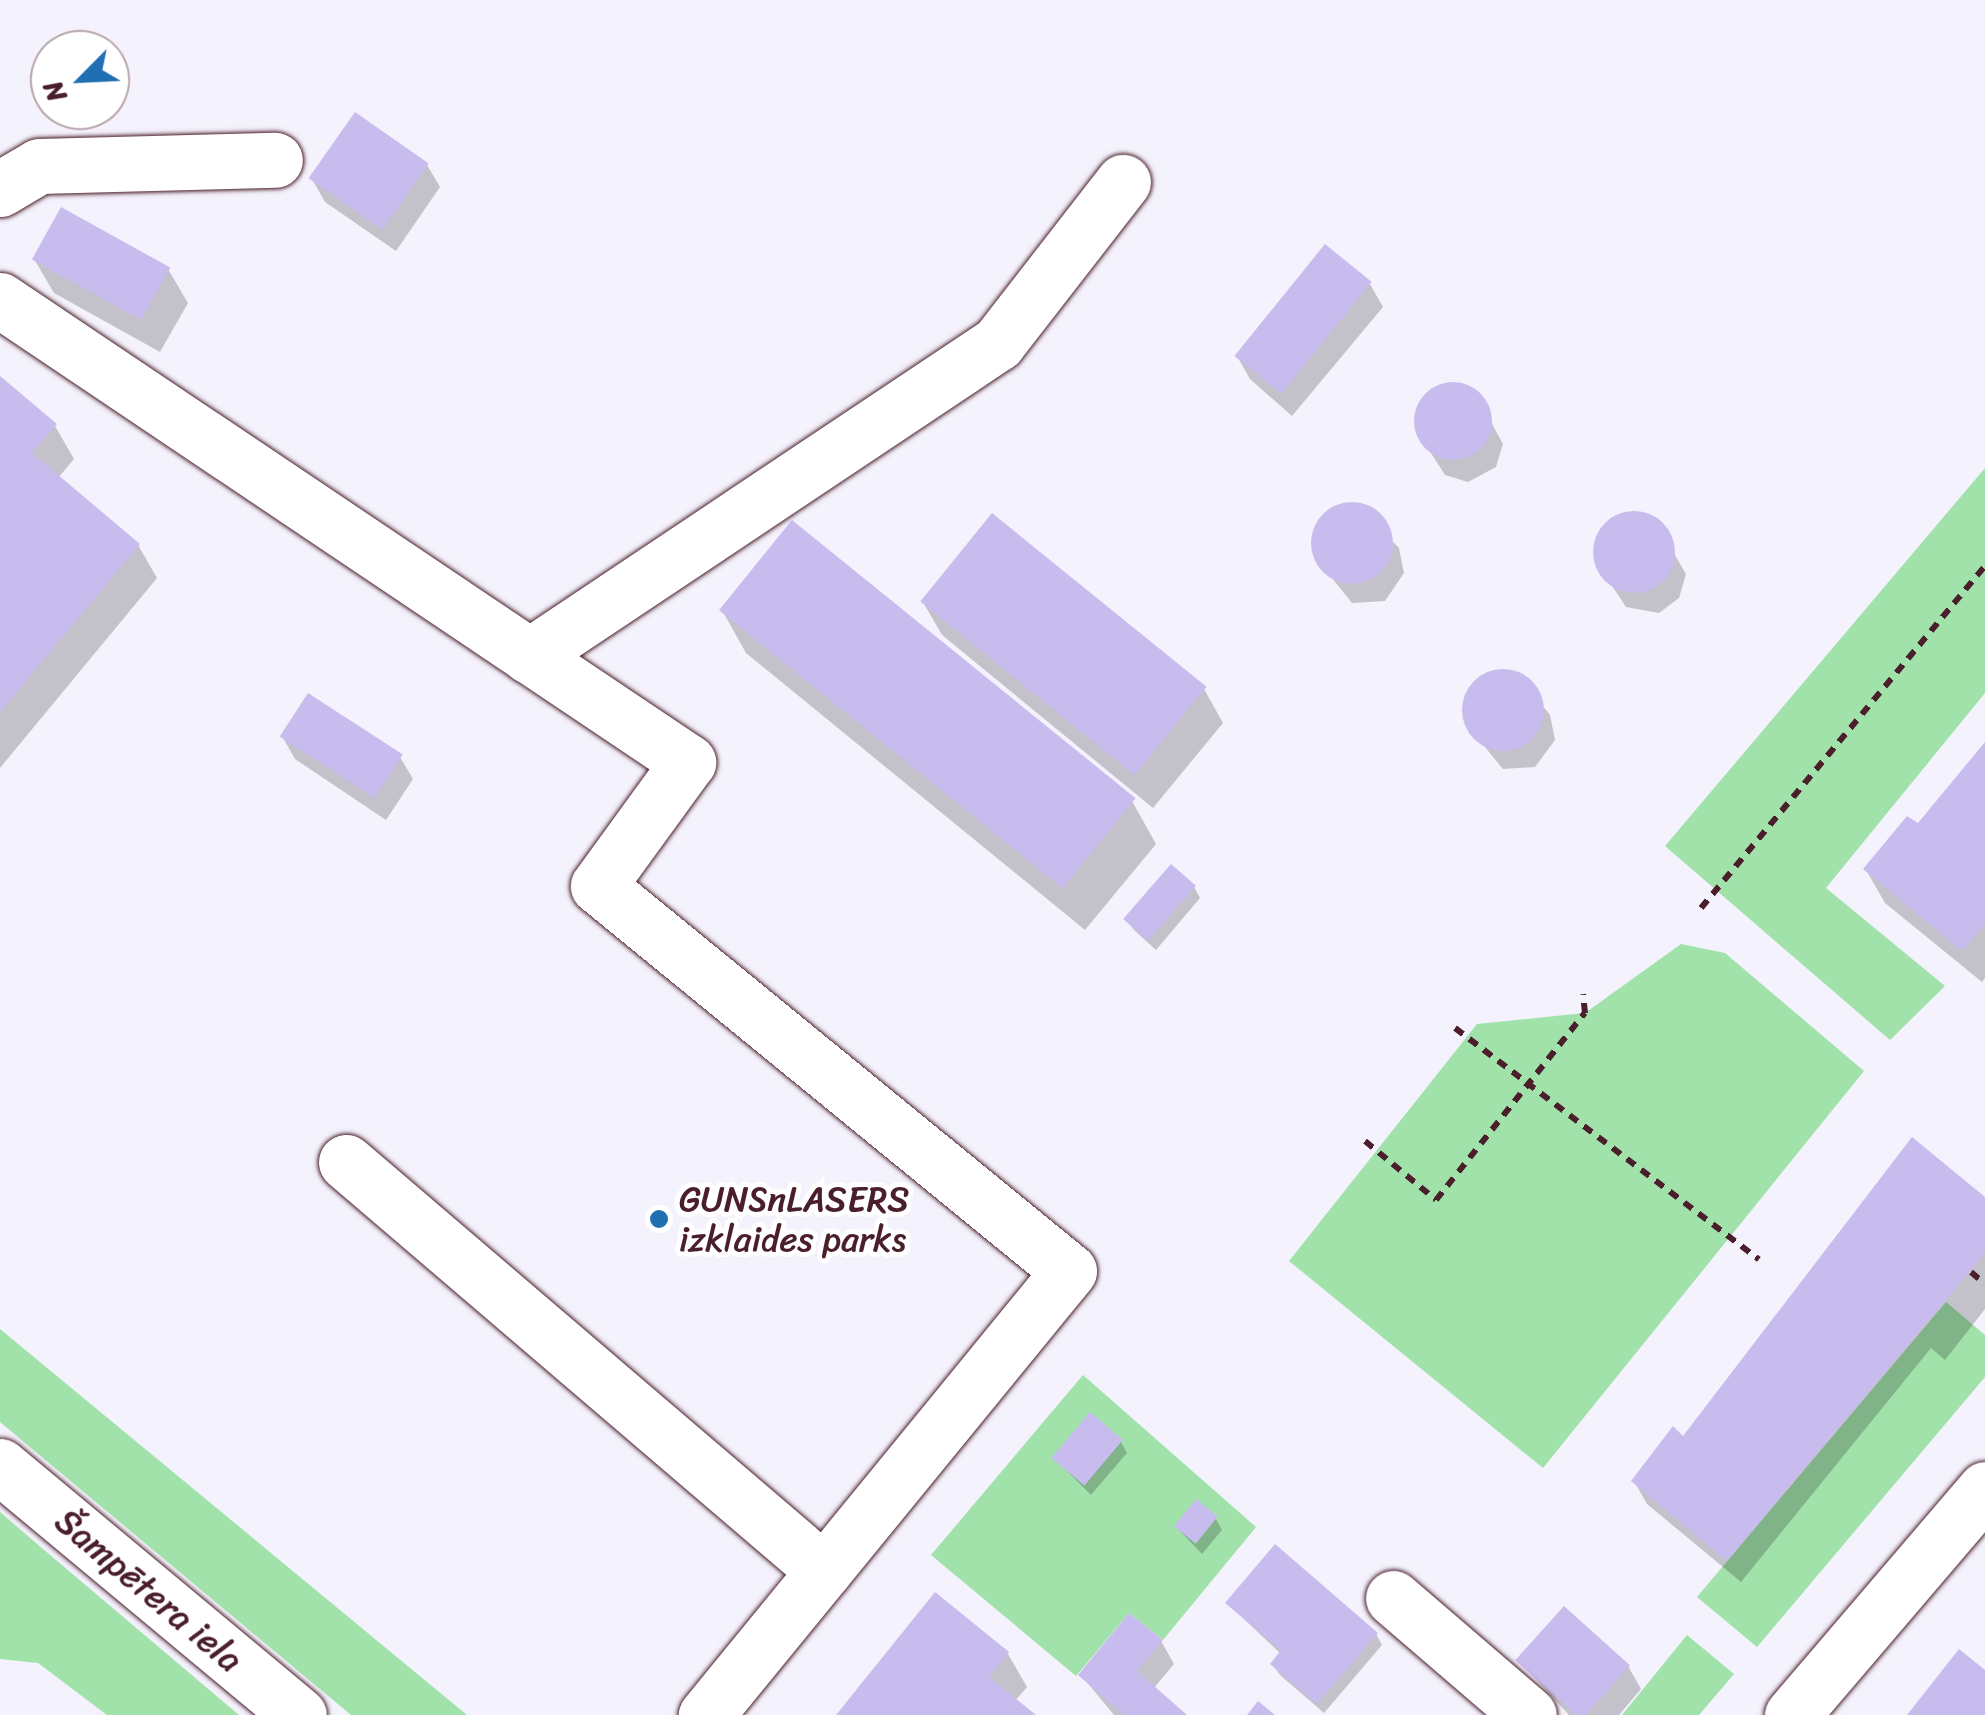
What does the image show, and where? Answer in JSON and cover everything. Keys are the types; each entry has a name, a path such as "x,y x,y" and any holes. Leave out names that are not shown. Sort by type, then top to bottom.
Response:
{"street":[{"path":"0,189 40,166 275,160"},
{"path":"529,656 998,343 1123,182"},
{"path":"0,300 688,762 598,886 1069,1271 706,1715"},
{"path":"346,1162 824,1571"},
{"name":"Šampētera iela","path":"0,1466 299,1715"},
{"path":"1792,1715 1978,1513"},
{"path":"1393,1598 1529,1715"}],"path":[{"path":"1701,908 1985,566"},
{"path":"1365,1142 1436,1200 1584,1014 1583,994"},
{"path":"1455,1028 1758,1260"},
{"path":"1971,1272 1985,1284"}],"green space":[{"path":"1985,468 1985,693 1826,888 1945,986 1890,1040 1665,846"},
{"path":"1681,944 1725,953 1864,1071 1543,1468 1289,1261 1477,1024 1585,1013"},
{"path":"1946,1302 1985,1335 1985,1377 1757,1647 1697,1597"},
{"path":"0,1329 467,1715 351,1715 0,1422"},
{"path":"1083,1375 1256,1527 1163,1640 1129,1613 1076,1676 931,1555"},
{"path":"0,1512 239,1715 107,1715 38,1663 0,1659"},
{"path":"1687,1635 1734,1674 1699,1715 1622,1715"}],"building":[{"path":"355,112 429,164 382,230 309,178"},
{"path":"61,207 170,268 141,320 32,259"},
{"path":"1325,244 1372,282 1281,394 1234,356"},
{"path":"0,376 57,424 32,453 140,544 0,712"},
{"path":"1453,382 1481,393 1492,421 1481,449 1453,460 1425,449 1414,421 1425,393"},
{"path":"1352,502 1368,505 1381,514 1390,527 1390,559 1381,572 1368,581 1352,584 1336,581 1323,572 1314,559 1311,543 1314,527 1323,514 1336,505"},
{"path":"1634,511 1650,514 1663,523 1672,536 1672,568 1663,581 1650,590 1634,593 1618,590 1605,581 1596,568 1593,552 1596,536 1605,523 1618,514"},
{"path":"992,513 1206,687 1135,775 920,602"},
{"path":"792,520 1135,798 1062,888 719,610"},
{"path":"1503,669 1519,672 1532,681 1541,694 1541,726 1532,739 1519,748 1503,751 1487,748 1474,739 1465,726 1462,710 1465,694 1474,681 1487,672"},
{"path":"308,693 403,755 374,798 280,737"},
{"path":"1985,742 1985,924 1962,951 1863,869 1907,816 1918,823"},
{"path":"1171,864 1196,886 1148,941 1123,919"},
{"path":"1912,1137 1985,1197 1985,1253 1727,1561 1631,1481 1673,1426 1683,1436"},
{"path":"1090,1412 1123,1440 1084,1486 1051,1458"},
{"path":"1196,1499 1218,1517 1196,1544 1174,1526"},
{"path":"1275,1544 1378,1633 1317,1704 1270,1664 1281,1650 1225,1603"},
{"path":"935,1592 1009,1652 989,1677 1036,1715 836,1715"},
{"path":"1564,1606 1630,1666 1586,1715 1576,1715 1515,1660"},
{"path":"1129,1613 1163,1640 1137,1671 1187,1715 1124,1715 1078,1675"},
{"path":"1959,1649 1985,1670 1985,1715 1907,1715"},
{"path":"1258,1701 1275,1715 1247,1715"}],"place":[{"name":"GUNSnLASERS izklaides parks","path":"659,1219"}]}
